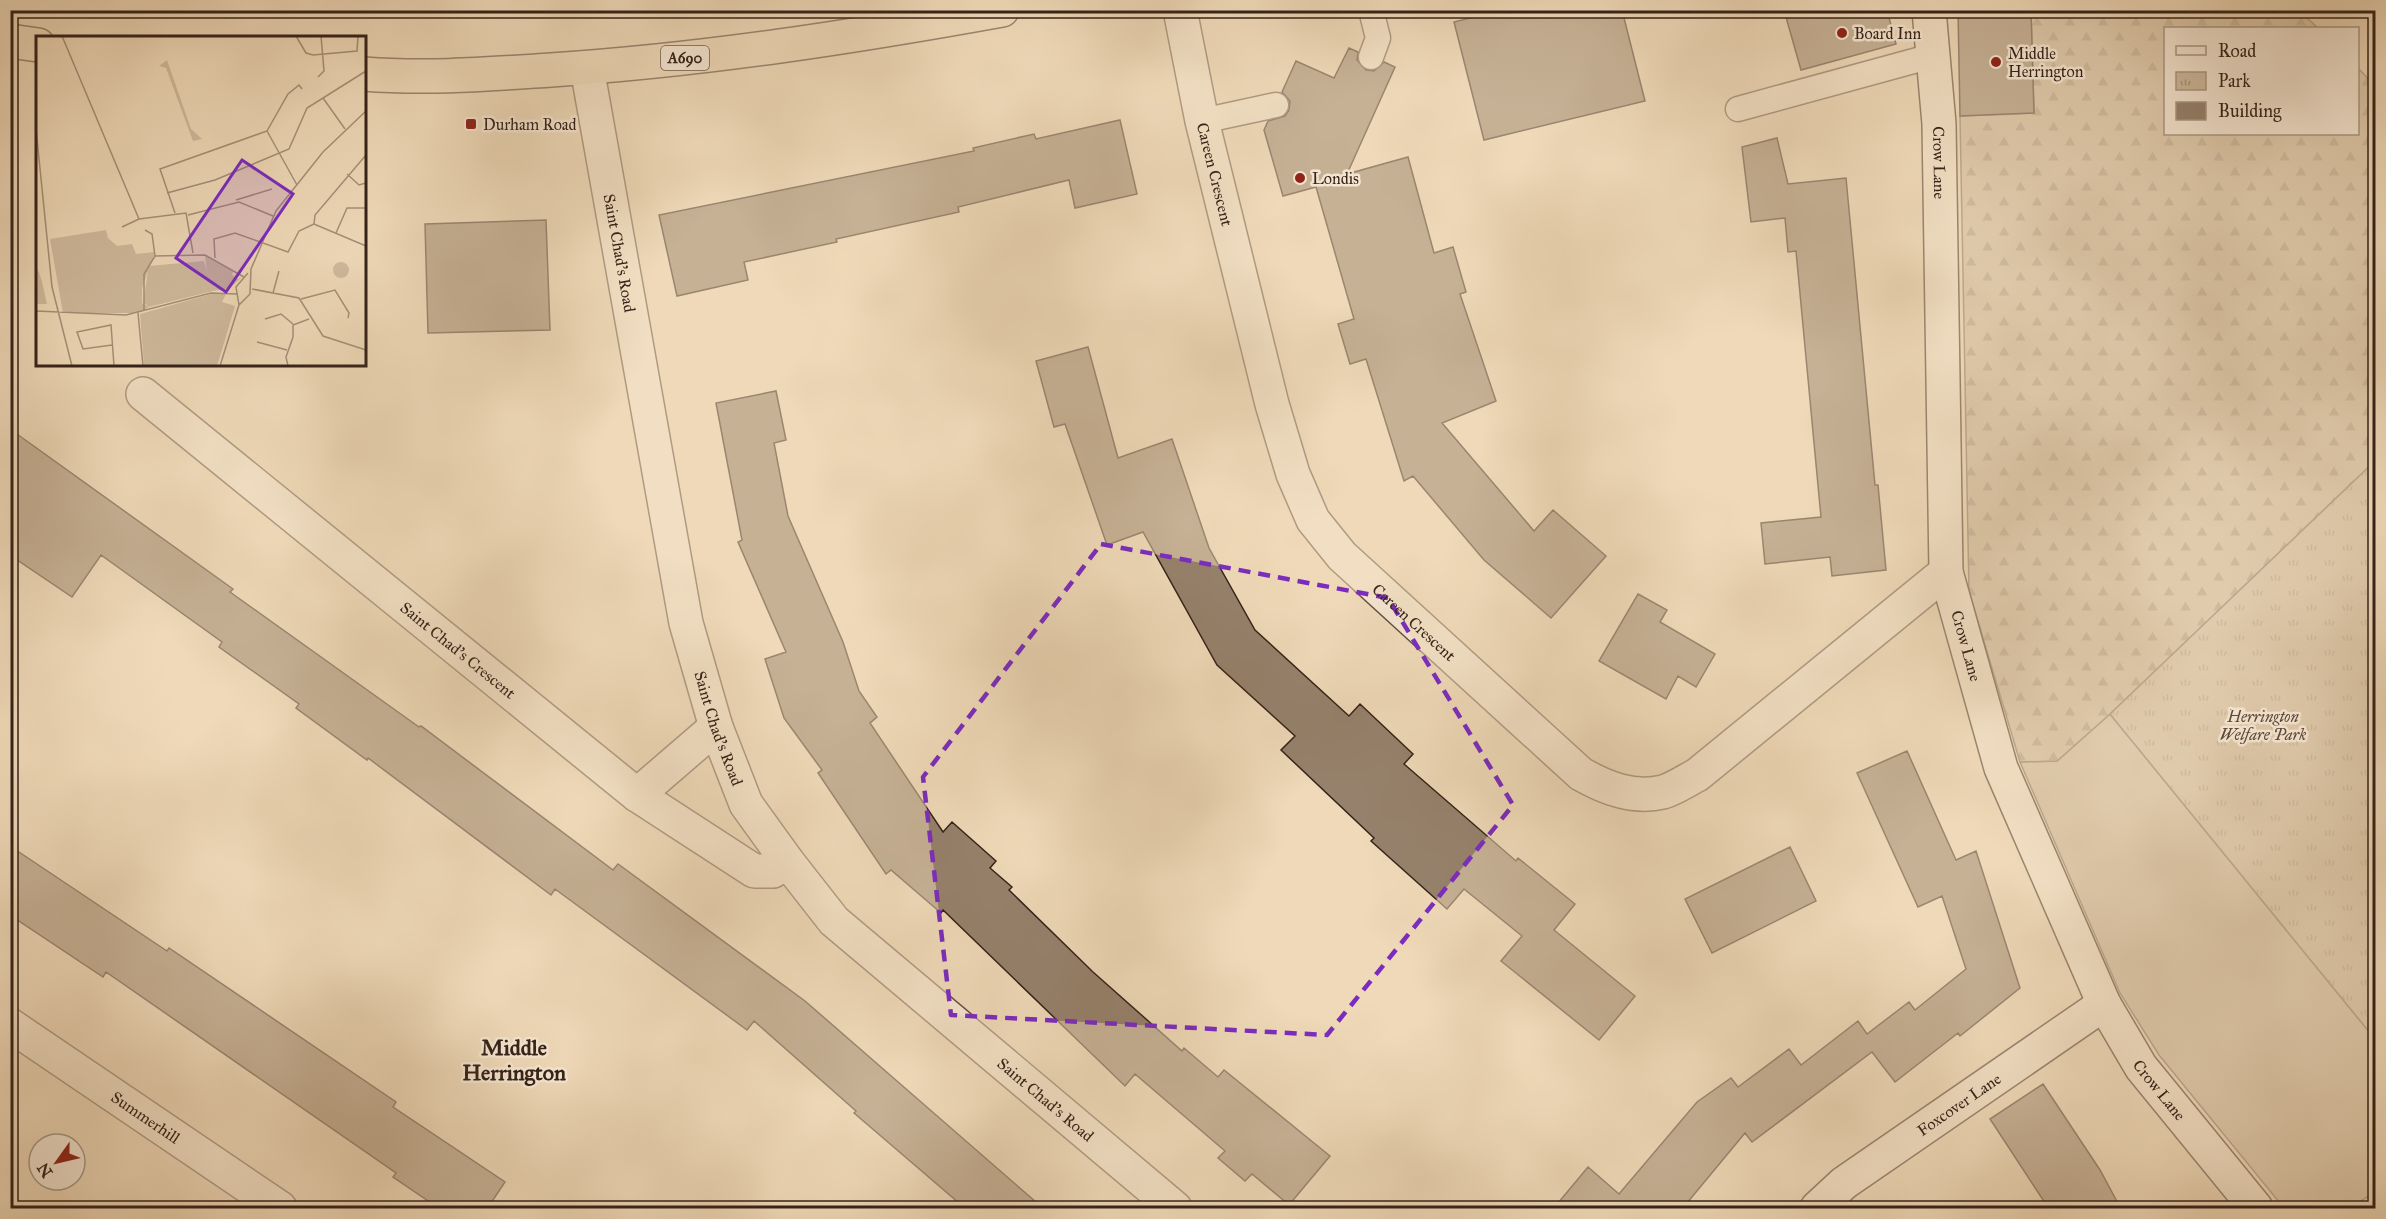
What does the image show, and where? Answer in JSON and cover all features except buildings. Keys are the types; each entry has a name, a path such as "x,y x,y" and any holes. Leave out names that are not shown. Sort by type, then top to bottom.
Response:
{"highway":[{"name":"A690","path":"366,74 471,75 587,68 746,52 1002,10"},
{"path":"10,41 36,45"}],"street":[{"name":"Careen Crescent","path":"1180,10 1202,121 1272,404 1293,474 1313,520 1342,556 1581,774 1606,788 1633,794 1663,792 1697,775 1946,572"},
{"name":"Crow Lane","path":"1929,10 1939,124 1946,572 2001,768 2104,1004 2141,1066 2256,1209"},
{"name":"Saint Chad's Road","path":"587,68 686,623 716,727 747,804 787,861 834,921 1175,1209"},
{"name":"Saint Chad's Crescent","path":"143,394 637,795 754,871 773,871 787,861"},
{"path":"637,795 716,727"},
{"name":"Foxcover Lane","path":"1817,1209 1844,1183 2104,1004"},
{"name":"Summerhill","path":"10,1025 280,1209"}],"lane":[{"path":"1371,10 1378,38 1371,57"},
{"path":"1738,109 1932,56"},
{"path":"1202,121 1276,105"}],"highlighted area":[{"path":"1101,544 1388,598 1513,805 1327,1035 951,1015 923,777"}],"green space":[{"path":"2031,11 2299,11 2317,27 2164,27 2164,135 2359,135 2359,69 2375,86 2375,461 2110,714 2057,761 2020,762 1969,591 1960,116 2034,113"},
{"name":"Herrington Welfare Park","path":"2375,461 2375,1039 2110,714"},
{"path":"2110,714 2375,1039 2375,1192 2350,1208 2284,1208 2159,1055 2120,993 2020,762 2057,761"}],"place":[{"name":"Board Inn","path":"1842,33"},
{"name":"Middle Herrington","path":"1996,62"},
{"name":"Durham Road","path":"471,124"},
{"name":"Londis","path":"1300,178"}],"district":[{"name":"Middle Herrington","path":"514,1060"}]}
